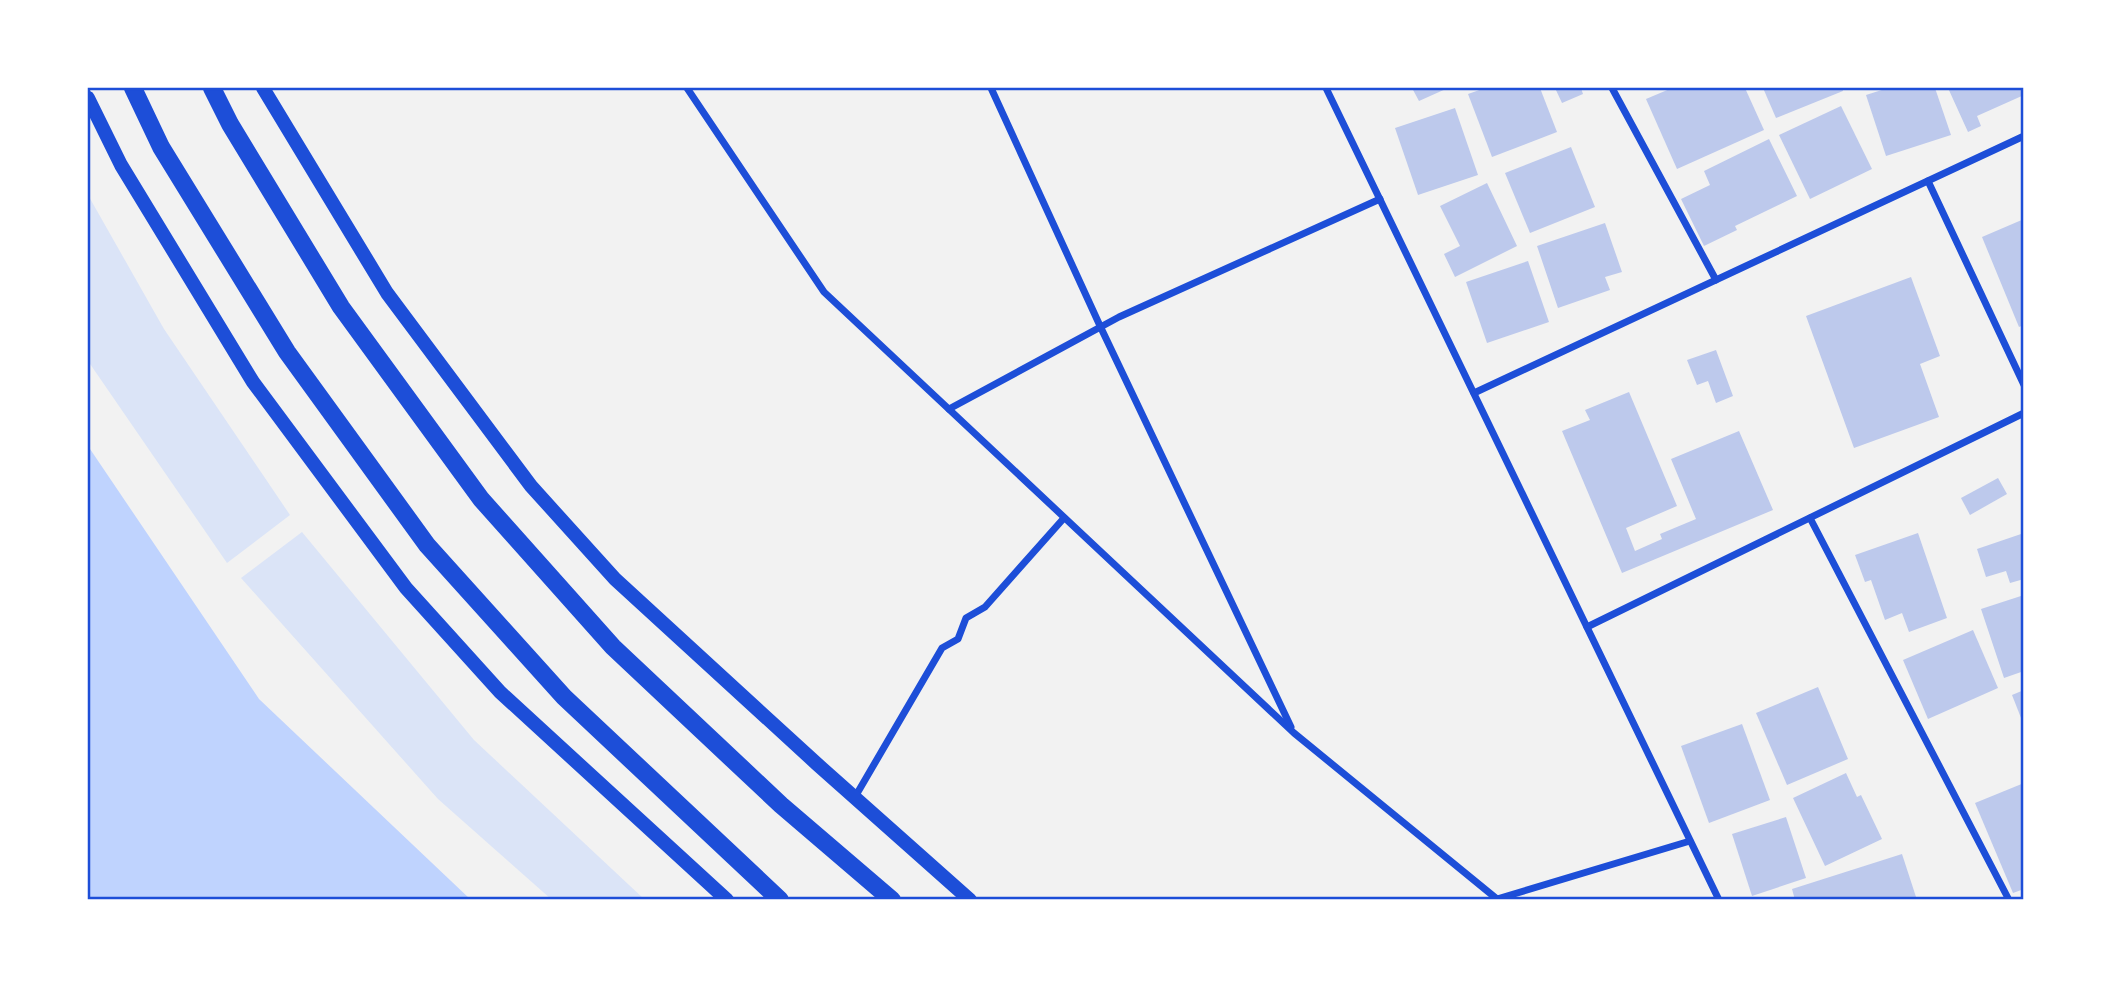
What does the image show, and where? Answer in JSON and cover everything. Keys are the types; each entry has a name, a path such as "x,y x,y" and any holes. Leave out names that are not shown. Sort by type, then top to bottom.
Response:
{"main road":[{"path":"133,88 161,147 287,352 427,545 564,697 780,900"},
{"path":"212,88 230,124 341,307 481,499 613,647 781,805 892,900"},
{"path":"263,88 387,293 531,486 615,579 970,900"},
{"path":"88,98 121,165 253,382 406,588 500,692 727,900"}],"street":[{"path":"687,88 824,292 1294,733 1497,899 1690,841"},
{"path":"991,88 1101,328 1294,733"},
{"path":"1326,88 1719,900"},
{"path":"1612,88 1716,280"},
{"path":"1474,393 2024,136"},
{"path":"1927,181 2024,385"},
{"path":"948,409 1119,317 1380,200"},
{"path":"1587,627 2024,413"},
{"path":"855,798 942,649 958,639 966,618 985,607 1064,518"},
{"path":"1810,518 2009,900"}],"shaded area":[{"path":"88,195 164,329 290,515 227,563 88,361"},
{"path":"302,532 474,740 644,899 551,899 438,799 241,578"}],"water":[{"path":"88,446 259,699 470,899 88,899"}],"building":[{"path":"1412,88 1448,88 1419,101"},
{"path":"1485,88 1540,88 1557,132 1492,157 1468,94"},
{"path":"1555,88 1581,88 1583,94 1562,103"},
{"path":"1672,88 1745,88 1764,130 1677,169 1646,99"},
{"path":"1763,88 1842,88 1843,91 1776,118"},
{"path":"1888,88 1935,88 1951,135 1886,156 1866,95"},
{"path":"1948,88 2024,88 2024,95 1977,116 1981,126 1968,132"},
{"path":"1841,106 1872,169 1810,199 1779,135"},
{"path":"1455,108 1478,175 1418,195 1395,128"},
{"path":"1769,139 1797,196 1735,226 1737,230 1704,246 1681,199 1710,185 1704,171"},
{"path":"1571,147 1595,207 1530,233 1505,173"},
{"path":"1487,183 1517,246 1455,277 1444,254 1460,246 1440,206"},
{"path":"2024,219 2024,325 2019,327 1982,237"},
{"path":"1605,223 1622,272 1605,277 1610,290 1558,308 1537,246"},
{"path":"1528,261 1549,322 1487,343 1466,282"},
{"path":"1911,277 1940,356 1920,364 1939,417 1854,448 1806,316"},
{"path":"1716,350 1733,396 1716,403 1708,381 1697,385 1687,360"},
{"path":"1629,392 1677,506 1626,528 1635,551 1662,539 1660,534 1696,519 1671,459 1739,431 1773,510 1622,573 1562,431 1590,420 1585,410"},
{"path":"1998,478 2007,494 1970,515 1961,498"},
{"path":"1918,533 1947,618 1909,632 1902,613 1885,620 1871,580 1865,582 1855,555"},
{"path":"2024,533 2024,579 2010,583 2006,571 1986,577 1977,549"},
{"path":"2024,595 2024,671 2004,678 1981,609"},
{"path":"1973,630 1998,688 1928,719 1903,660"},
{"path":"1818,687 1848,759 1787,785 1756,713"},
{"path":"2024,690 2024,723 2023,723 2012,695"},
{"path":"1742,724 1770,800 1709,823 1681,746"},
{"path":"1846,773 1857,797 1861,795 1882,839 1825,866 1793,798"},
{"path":"2024,783 2024,889 2013,893 1975,803"},
{"path":"1786,817 1806,878 1752,896 1732,834"},
{"path":"1902,854 1917,900 1795,900 1792,889"}]}
